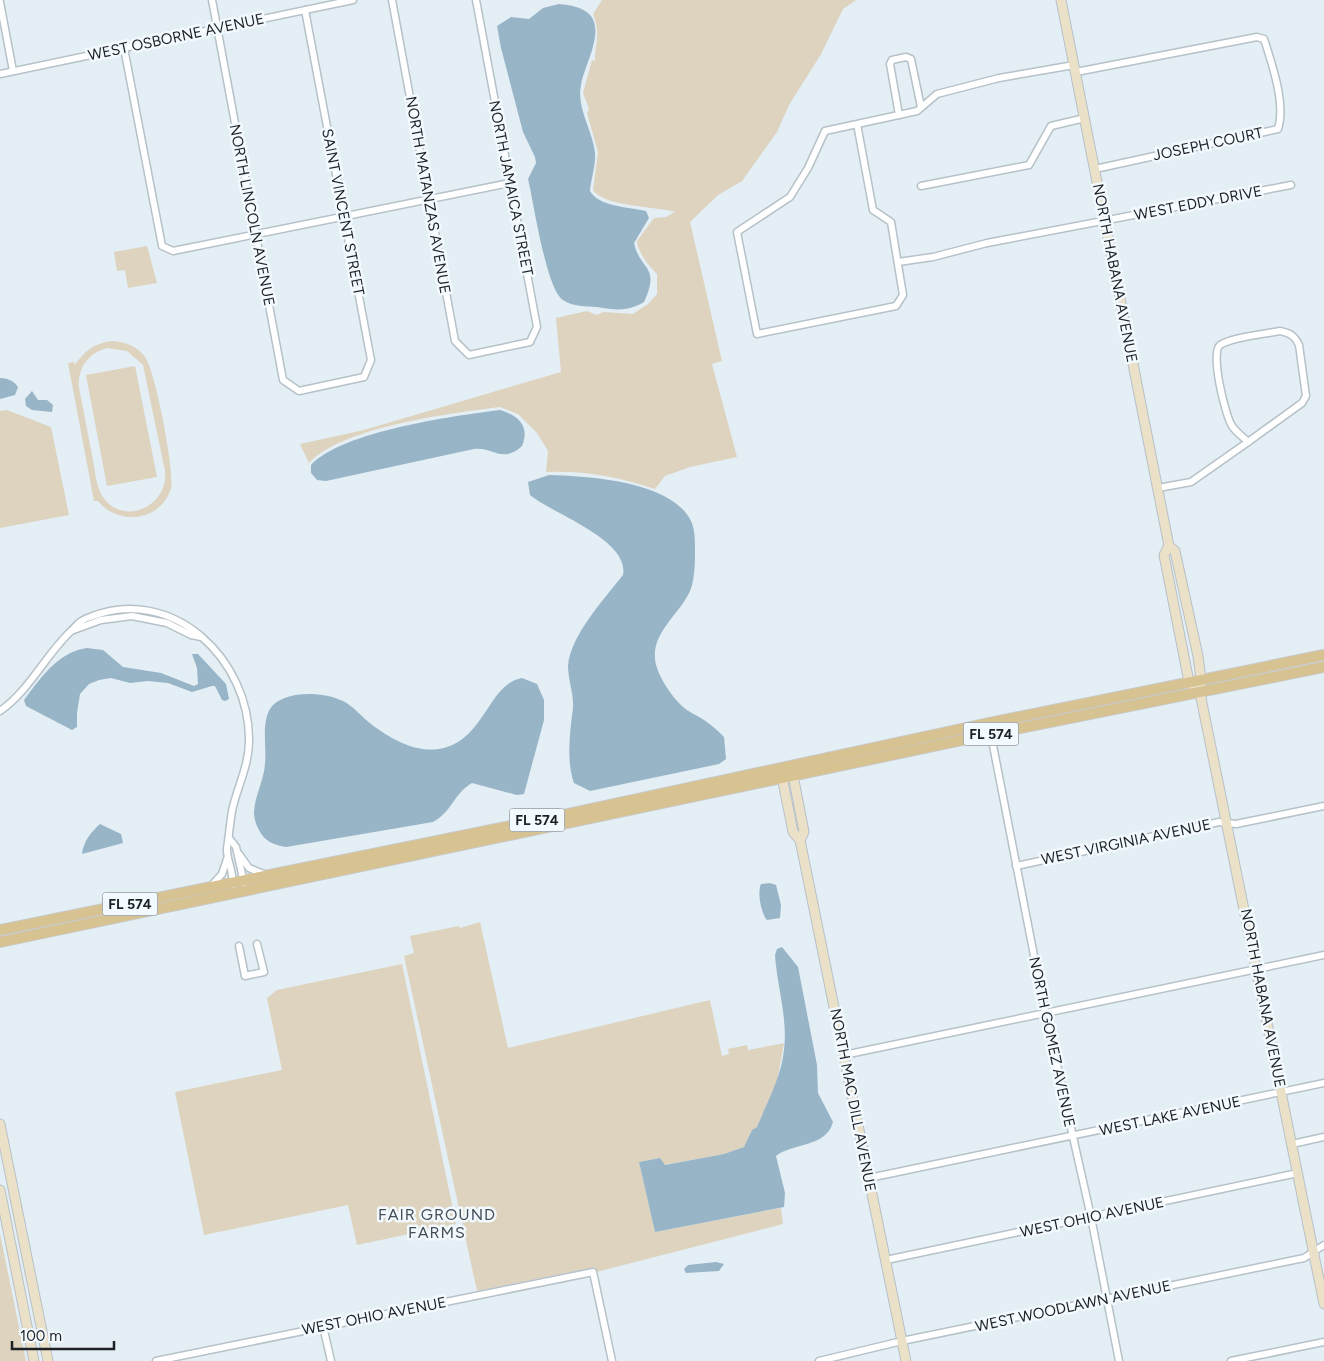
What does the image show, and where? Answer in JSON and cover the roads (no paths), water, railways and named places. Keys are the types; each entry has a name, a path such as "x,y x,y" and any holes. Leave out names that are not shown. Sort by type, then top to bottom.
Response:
{"main road":[{"name":"FL 574","path":"0,930 564,815 780,767 1324,654"},
{"name":"FL 574","path":"0,942 228,896 991,734 1324,667"}],"street":[{"name":"NORTH LINCOLN AVENUE","path":"212,0 284,380 298,391 329,383"},
{"name":"WEST OSBORNE AVENUE","path":"0,74 353,0"},
{"name":"NORTH MATANZAS AVENUE","path":"392,0 455,341 469,355 498,348"},
{"name":"NORTH JAMAICA STREET","path":"476,0 537,327 530,342 498,348"},
{"name":"NORTH HABANA AVENUE","path":"1062,0 1169,546 1175,551 1188,602 1201,679 1200,692 1324,1304"},
{"path":"0,2 13,71"},
{"name":"SAINT VINCENT STREET","path":"305,10 371,360 364,377 329,383"},
{"name":"JOSEPH COURT","path":"1075,69 1257,36 1264,39 1273,67 1282,117 1278,129 1095,169"},
{"path":"124,48 162,246 173,251 510,183"},
{"path":"899,115 890,64 892,60 906,57 912,59 922,107"},
{"path":"857,124 873,210 891,222 903,294 896,306 757,334 737,232 790,197 808,168 825,131 857,124 899,115 917,111 937,94 999,78 1075,69"},
{"path":"921,186 1028,165 1051,126 1085,118"},
{"name":"WEST EDDY DRIVE","path":"898,262 933,257 987,243 1291,185"},
{"path":"1158,488 1191,482 1248,442 1302,403 1306,396 1299,345 1296,338 1289,333 1280,332 1228,342 1219,346 1215,353 1215,364 1231,425 1248,442"},
{"name":"NORTH HABANA AVENUE","path":"1169,546 1164,554 1189,682"},
{"path":"0,710 14,701 57,644 76,624 97,614 121,609 138,609 165,614 179,619 194,628 220,657 234,680 245,704 248,720 248,759 232,811 227,853 222,874 210,887"},
{"path":"1189,682 1200,692"},
{"name":"NORTH GOMEZ AVENUE","path":"989,723 1016,866 1120,1361"},
{"name":"NORTH MAC DILL AVENUE","path":"791,765 804,832 800,840"},
{"name":"NORTH MAC DILL AVENUE","path":"780,767 793,832 800,840 906,1361"},
{"name":"WEST VIRGINIA AVENUE","path":"1016,866 1219,822 1236,824 1324,806"},
{"path":"229,838 249,868 267,875"},
{"path":"228,896 238,881 237,850"},
{"path":"227,853 238,881 247,892"},
{"path":"238,946 245,976 264,972 258,944"},
{"path":"844,1055 1324,955"},
{"name":"WEST LAKE AVENUE","path":"869,1178 1324,1083"},
{"path":"0,1124 48,1361"},
{"path":"1292,1144 1324,1137"},
{"name":"WEST OHIO AVENUE","path":"886,1260 1298,1173"},
{"path":"0,1190 34,1361"},
{"path":"8,1229 21,1226"},
{"name":"WEST WOODLAWN AVENUE","path":"819,1361 902,1341 1304,1258 1324,1245"},
{"name":"WEST OHIO AVENUE","path":"156,1361 593,1272 612,1361"},
{"path":"323,1326 331,1361"},
{"path":"1231,1361 1324,1342"}],"water":[{"path":"559,4 584,10 591,16 594,23 594,41 580,94 595,153 590,191 594,196 607,203 646,211 649,218 634,243 640,259 650,274 649,290 644,302 627,309 580,306 563,300 557,293 551,280 541,244 528,179 536,163 535,157 523,132 497,26 511,17 529,19 543,8"},
{"path":"0,378 10,380 18,387 15,395 0,399"},
{"path":"32,391 38,400 47,400 53,405 52,412 32,410 26,406 25,399"},
{"path":"500,410 513,415 524,427 525,433 522,446 509,454 474,449 326,481 317,480 311,473 311,465 326,453 372,434 428,421"},
{"path":"549,475 606,479 648,489 666,497 681,508 691,521 695,543 695,567 692,585 683,604 659,638 655,657 661,678 674,698 684,708 707,722 724,737 726,759 719,764 590,791 574,783 569,756 573,708 568,671 570,654 582,630 598,606 623,575 622,562 615,550 603,539 530,495 528,482"},
{"path":"87,648 103,650 123,667 161,673 194,686 198,684 197,668 192,654 198,654 226,684 229,699 222,700 215,686 192,692 168,683 148,681 130,683 111,678 99,680 89,684 80,694 77,727 72,730 26,706 24,700 52,666 68,654"},
{"path":"522,678 537,684 544,700 544,720 524,794 517,795 472,783 461,792 445,813 433,822 286,847 270,842 261,834 254,812 264,770 265,725 269,711 276,702 289,696 308,694 331,697 349,704 371,724 397,741 417,748 437,749 460,741 471,732 502,689 511,682"},
{"path":"100,824 121,834 123,843 82,854 88,838"},
{"path":"770,883 776,885 781,905 780,918 767,920 761,908 759,892 761,884"},
{"path":"782,947 798,967 817,1065 818,1093 833,1122 824,1136 809,1144 792,1148 776,1156 785,1193 784,1207 655,1232 639,1162 660,1158 665,1165 724,1154 744,1147 752,1130 757,1127 777,1080 784,1050 785,1026 775,955 777,949"},
{"path":"716,1262 724,1264 719,1271 686,1273 684,1269 688,1265"}],"district":[{"name":"FAIR GROUND FARMS","path":"437,1223"}]}
